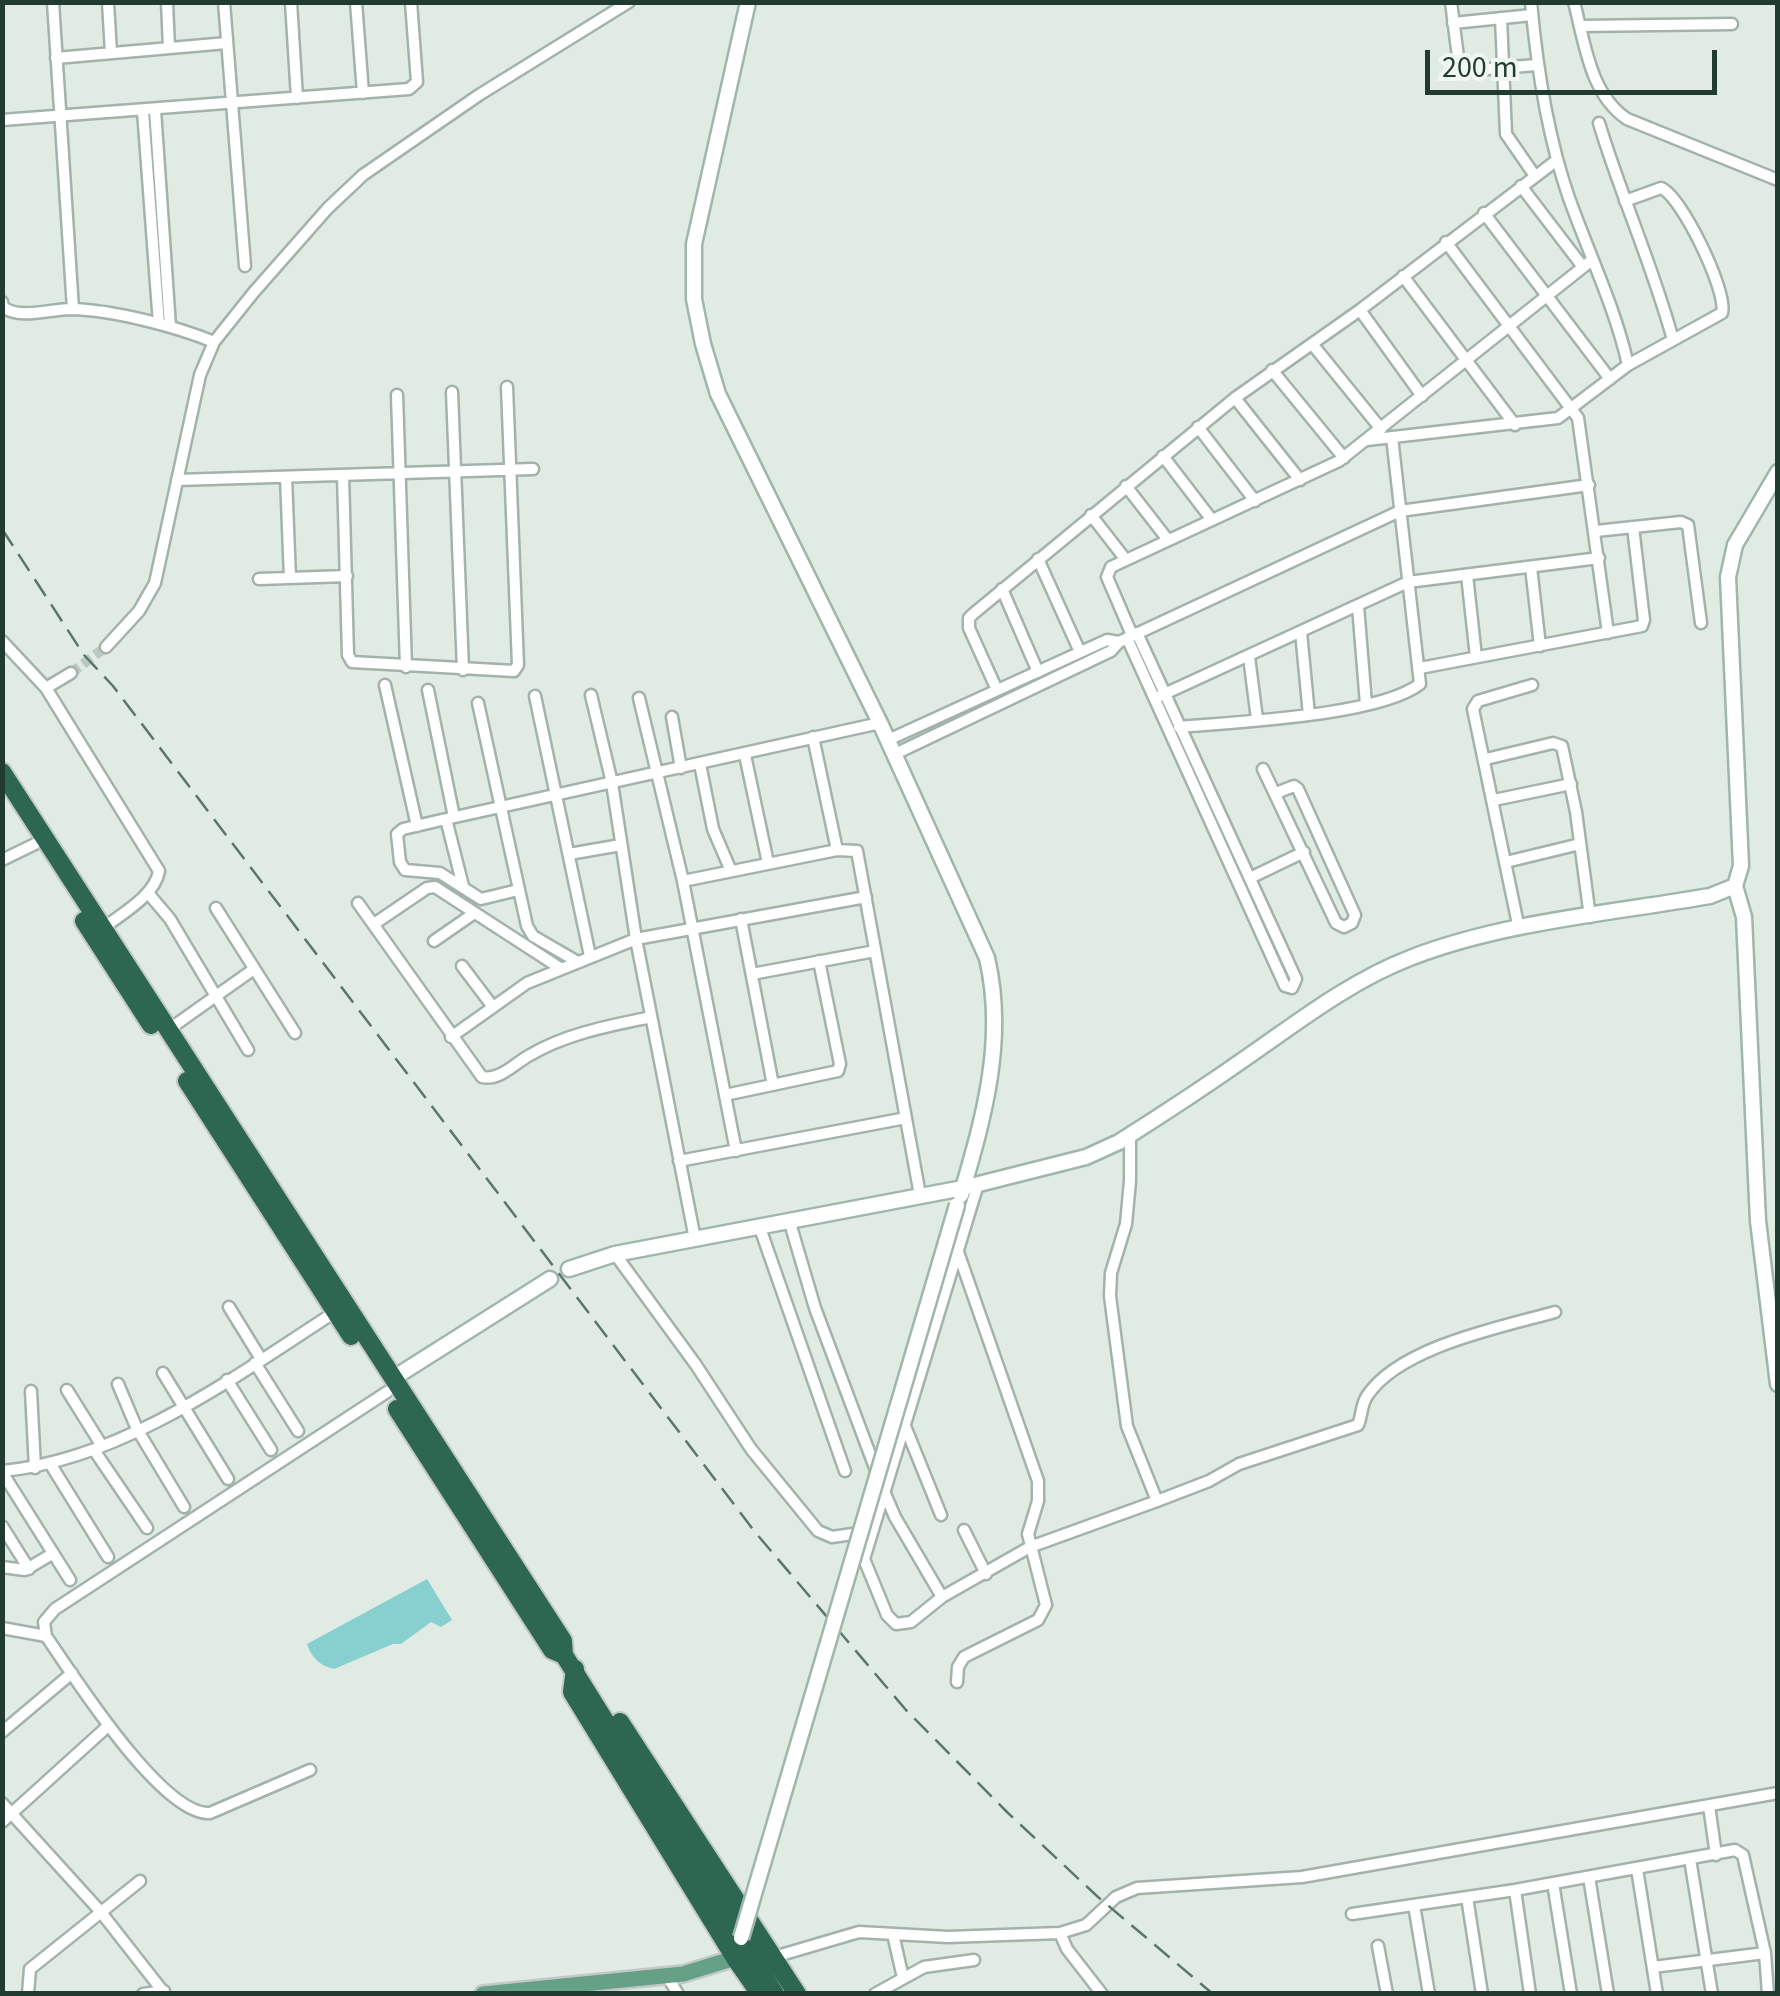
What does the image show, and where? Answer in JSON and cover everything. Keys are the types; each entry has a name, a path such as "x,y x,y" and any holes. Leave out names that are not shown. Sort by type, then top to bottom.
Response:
{"highway":[{"path":"2,772 335,1312 389,1386"},
{"path":"2,792 168,1030 552,1650 593,1680 797,1994"},
{"path":"573,1668 776,1994"},
{"path":"573,1668 572,1692 734,1958 760,1994"}],"main road":[{"path":"741,1938 963,1188 991,1080 996,1037 994,986 978,934 880,723 718,394 703,344 694,299 694,244 748,2"},
{"path":"1778,472 1735,545 1728,577 1742,866 1735,886 1744,917 1758,1222 1778,1384"},
{"path":"569,1268 615,1254 963,1188 1086,1157 1130,1135 1373,974 1441,947 1519,929 1710,896 1735,886"},
{"path":"389,1386 550,1278"},
{"path":"482,1994 630,1986 734,1958"}],"street":[{"path":"52,2 74,309"},
{"path":"108,2 111,53"},
{"path":"167,2 169,48"},
{"path":"224,2 245,266"},
{"path":"291,2 297,98"},
{"path":"356,2 363,93"},
{"path":"2,120 410,89 415,86 411,2"},
{"path":"106,646 138,611 155,582 200,374 214,342 328,208 363,175 479,94 629,2"},
{"path":"1451,2 1462,69 1470,72 1536,65"},
{"path":"1574,2 1596,80 1607,104 1628,120 1778,180"},
{"path":"1453,23 1501,18 1531,8 1536,65 1557,160 1588,264 1620,330 1628,365"},
{"path":"1501,18 1506,134 1535,176"},
{"path":"1581,26 1732,24"},
{"path":"56,58 226,43"},
{"path":"149,110 164,325"},
{"path":"1600,123 1673,340"},
{"path":"997,690 968,622 973,614 1235,398 1314,345 1557,160"},
{"path":"1521,186 1588,264"},
{"path":"1366,440 1558,418 1628,365 1720,316 1723,298 1703,248 1668,190 1661,188 1625,201"},
{"path":"1484,213 1610,379"},
{"path":"1446,242 1573,407 1581,429 1608,633"},
{"path":"1160,696 1168,728 1285,986 1292,988 1296,979 1250,878 1180,728 1129,637 1107,577 1111,566 1344,458 1588,264"},
{"path":"1404,276 1515,425"},
{"path":"2,302 12,313 74,309 164,325 214,342"},
{"path":"1360,310 1422,396"},
{"path":"1314,345 1381,428"},
{"path":"1272,370 1344,458"},
{"path":"342,475 348,654 352,662 509,672 518,665 507,387"},
{"path":"452,392 463,670"},
{"path":"397,395 406,667"},
{"path":"1235,398 1300,480"},
{"path":"1198,427 1255,501"},
{"path":"1168,728 1309,715 1366,704 1418,687 1420,668 1392,438"},
{"path":"1163,456 1212,520"},
{"path":"177,480 533,469"},
{"path":"286,477 290,578"},
{"path":"891,747 1110,651 1129,637 1400,511 1589,485"},
{"path":"1126,486 1168,540"},
{"path":"1091,515 1126,560"},
{"path":"1596,530 1680,522 1688,526 1700,622"},
{"path":"1420,668 1639,627 1644,623 1633,527"},
{"path":"1160,696 1408,582 1599,558"},
{"path":"1038,560 1080,652"},
{"path":"1532,566 1540,646"},
{"path":"1467,575 1476,657"},
{"path":"259,579 347,576"},
{"path":"1002,589 1038,672"},
{"path":"1358,606 1366,704"},
{"path":"1301,632 1309,715"},
{"path":"891,747 997,690 1107,640 1129,637"},
{"path":"2,641 46,688 155,861 158,878 148,893 98,932"},
{"path":"1249,656 1257,719"},
{"path":"46,688 71,672"},
{"path":"385,685 417,826"},
{"path":"1519,929 1474,704 1532,685"},
{"path":"428,690 463,886"},
{"path":"590,695 612,782 636,939 695,1239"},
{"path":"535,696 590,956"},
{"path":"639,698 683,881 736,1150"},
{"path":"478,703 530,932 576,962"},
{"path":"672,717 681,768"},
{"path":"518,890 481,899 436,871 409,871 402,867 396,834 450,818 880,723"},
{"path":"812,738 837,850"},
{"path":"1486,760 1557,743 1562,746 1590,917"},
{"path":"745,755 768,863"},
{"path":"700,764 713,828 731,871"},
{"path":"1263,769 1336,924 1344,927 1352,923 1355,915 1298,789 1294,786 1276,794"},
{"path":"1494,800 1571,784"},
{"path":"2,860 35,844"},
{"path":"1506,862 1580,844"},
{"path":"569,854 621,845"},
{"path":"683,881 837,850 857,851 920,1195"},
{"path":"1250,878 1304,852"},
{"path":"374,924 430,887 560,968"},
{"path":"148,893 170,919 248,1050"},
{"path":"451,1036 528,983 636,939 866,897"},
{"path":"358,903 482,1077 491,1079 568,1035 651,1017"},
{"path":"216,908 295,1033"},
{"path":"434,941 472,914"},
{"path":"741,919 773,1085"},
{"path":"752,974 875,950"},
{"path":"725,1095 834,1073 840,1068 819,961"},
{"path":"462,966 492,1007"},
{"path":"168,1030 254,968"},
{"path":"679,1161 906,1118"},
{"path":"1130,1135 1126,1224 1111,1273 1110,1296 1127,1426 1157,1501"},
{"path":"978,1184 865,1564 891,1621 896,1624 911,1622 942,1598 1030,1547 1157,1501 1239,1464 1358,1425 1368,1394 1393,1370 1413,1359 1488,1330 1555,1312"},
{"path":"790,1223 815,1308 884,1490 895,1517 942,1598"},
{"path":"760,1228 845,1471"},
{"path":"957,1682 958,1667 964,1657 1042,1616 1046,1605 1028,1534 1038,1500 1038,1482 958,1252"},
{"path":"615,1254 751,1448 818,1531 832,1537 872,1531"},
{"path":"229,1307 298,1431"},
{"path":"70,1580 2,1472 50,1465 98,1448 181,1407 335,1312"},
{"path":"163,1373 228,1478"},
{"path":"228,1380 272,1450"},
{"path":"118,1384 137,1429 184,1507"},
{"path":"310,1770 210,1812 187,1808 108,1726 46,1636 44,1622 54,1608 389,1386"},
{"path":"67,1390 146,1528"},
{"path":"31,1391 35,1468"},
{"path":"904,1426 941,1515"},
{"path":"50,1465 108,1557"},
{"path":"2,1526 29,1569"},
{"path":"964,1530 986,1574"},
{"path":"2,1567 29,1569 52,1554"},
{"path":"2,1628 46,1636"},
{"path":"2,1732 72,1673"},
{"path":"7,1818 108,1726"},
{"path":"774,1957 846,1934 1013,1937 1060,1933 1086,1924 1116,1898 1138,1888 1302,1877 1778,1792"},
{"path":"2,1803 7,1818 100,1911 164,1992"},
{"path":"1710,1806 1716,1854"},
{"path":"1352,1914 1515,1890 1735,1850 1743,1855 1764,1953 1768,1994"},
{"path":"1690,1859 1712,1994"},
{"path":"1637,1869 1657,1994"},
{"path":"1589,1877 1608,1994"},
{"path":"28,1994 30,1968 140,1881"},
{"path":"1553,1883 1571,1994"},
{"path":"1515,1890 1530,1994"},
{"path":"1467,1897 1482,1994"},
{"path":"1414,1904 1428,1994"},
{"path":"1060,1933 1067,1950 1102,1994"},
{"path":"893,1934 902,1978"},
{"path":"1378,1946 1387,1994"},
{"path":"1653,1966 1764,1953"},
{"path":"876,1994 924,1967 974,1960"},
{"path":"667,1976 678,1994"},
{"path":"143,1994 164,1992"}],"water":[{"path":"427,1579 452,1620 441,1627 431,1622 401,1644 334,1669 320,1663 311,1653 307,1644"}],"tunnel":[{"path":"71,673 106,647"}],"railway":[{"path":"2,529 84,655 113,686 755,1532 906,1710 1008,1813 1098,1897 1213,1994"}]}
